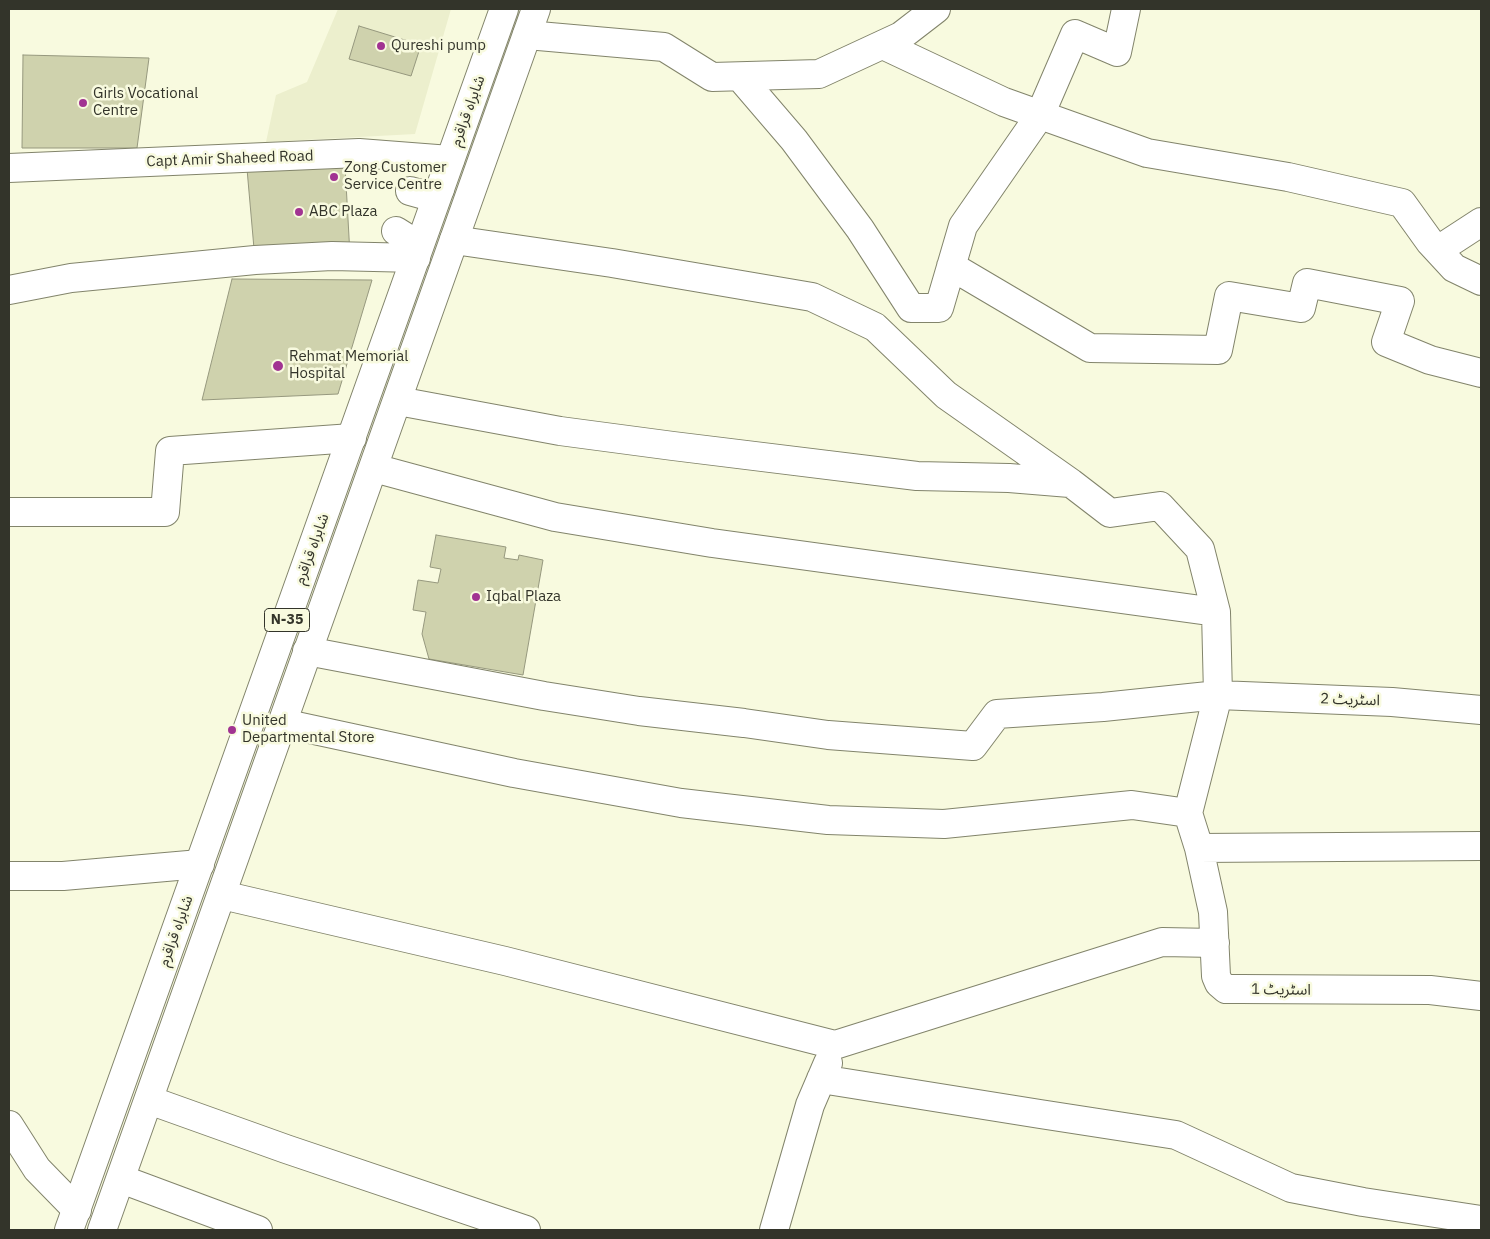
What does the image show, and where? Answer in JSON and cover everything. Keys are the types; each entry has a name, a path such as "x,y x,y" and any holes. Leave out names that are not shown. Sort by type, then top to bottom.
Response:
{"main road":[{"name":"شاہراہ قراقرم","path":"73,1220 504,9"},
{"name":"شاہراہ قراقرم","path":"102,1230 536,9"},
{"path":"527,35 664,47 712,77 819,74 901,36 936,9"},
{"path":"740,76 799,147 860,229 911,308 939,308 963,226 1040,115 1075,34 1117,52 1126,9"},
{"path":"883,44 1004,102 1147,153 1288,177 1402,203 1430,242 1454,268 1481,282"},
{"name":"Capt Amir Shaheed Road","path":"9,168 359,153 450,160"},
{"path":"410,192 428,196 440,189"},
{"path":"1438,250 1481,222"},
{"path":"9,290 71,278 255,260 332,256 416,258 412,241 396,231"},
{"path":"282,723 514,773 681,804 828,820 944,824 1132,805 1188,813 1218,695 1216,612 1200,550 1160,506 1110,514 1071,483 946,395 875,328 812,297 612,263 454,240"},
{"path":"951,266 1090,348 1218,350 1229,296 1302,308 1306,283 1400,301 1386,342 1430,360 1481,373"},
{"path":"398,401 560,432 917,476 1009,478 1071,483"},
{"path":"9,512 164,512 170,451 352,438"},
{"path":"374,468 555,517 712,543 1216,612"},
{"name":"اسٹریٹ 2","path":"307,651 544,696 638,711 828,735 973,746 997,714 1104,707 1218,695 1392,702 1481,710"},
{"name":"اسٹریٹ 1","path":"1188,813 1199,848 1213,912 1216,976 1219,983 1226,989 1308,991 1430,990 1481,996"},
{"path":"1199,848 1481,846"},
{"path":"9,876 63,876 200,864"},
{"path":"222,895 505,961 836,1045 1162,942 1215,943"},
{"path":"774,1230 810,1105 836,1045"},
{"path":"821,1078 1176,1135 1290,1188 1363,1202 1481,1220"},
{"path":"149,1100 286,1149 526,1230"},
{"path":"9,1125 73,1220"},
{"path":"121,1178 258,1230"}],"shaded area":[{"name":"Qureshi pump","path":"338,9 451,9 415,134 266,142 276,95 307,82"}],"building":[{"path":"359,26 421,45 411,76 349,59"},
{"name":"Girls Vocational Centre","path":"23,55 149,58 137,148 22,148"},
{"name":"ABC Plaza","path":"345,165 350,255 255,260 247,169"},
{"name":"Rehmat Memorial Hospital","path":"232,279 372,280 338,394 202,400"},
{"name":"Iqbal Plaza","path":"436,535 506,547 504,558 518,560 519,555 543,560 523,675 429,659 422,634 426,612 413,610 418,580 438,583 441,569 430,567"}],"place":[{"name":"Qureshi pump","path":"381,46"},
{"name":"Girls Vocational Centre","path":"83,103"},
{"name":"Zong Customer Service Centre","path":"334,177"},
{"name":"ABC Plaza","path":"299,212"},
{"name":"Rehmat Memorial Hospital","path":"278,366"},
{"name":"Iqbal Plaza","path":"476,597"},
{"name":"United Departmental Store","path":"232,730"}]}
